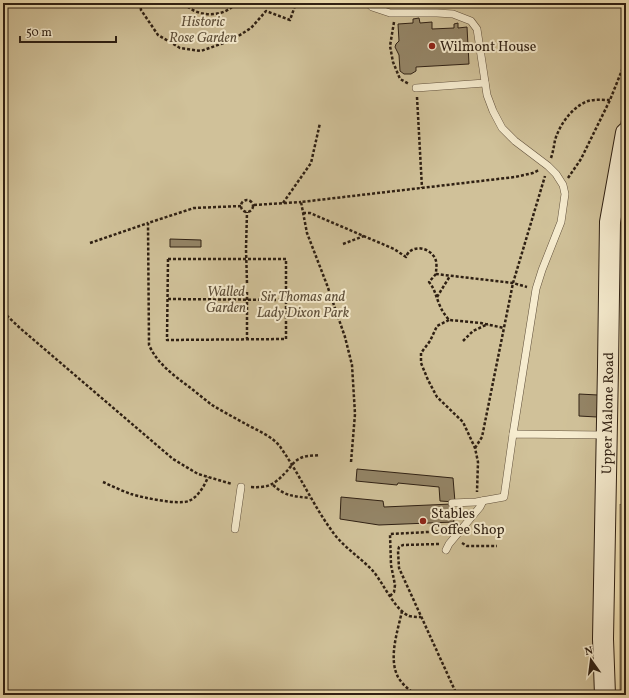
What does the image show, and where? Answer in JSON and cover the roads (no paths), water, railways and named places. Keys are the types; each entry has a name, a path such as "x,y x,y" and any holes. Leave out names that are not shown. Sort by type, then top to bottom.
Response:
{"main road":[{"name":"Upper Malone Road","path":"605,695 603,639 610,222 626,133"}],"lane":[{"path":"368,3 390,14 453,14 470,21 477,29 487,95 502,128 515,141 548,166 556,174 563,185 565,194 561,222 542,270 536,290 512,434 504,497 480,502 452,502"},
{"path":"416,88 485,83"},
{"path":"512,434 607,435"},
{"path":"235,529 241,487"},
{"path":"448,547 480,507 480,502"}],"place":[{"name":"Wilmont House","path":"432,46"},
{"name":"Stables Coffee Shop","path":"423,521"}],"park label":[{"name":"Historic Rose Garden","path":"203,30"},
{"name":"Walled Garden","path":"226,300"},
{"name":"Sir Thomas and Lady Dixon Park","path":"303,304"}]}
